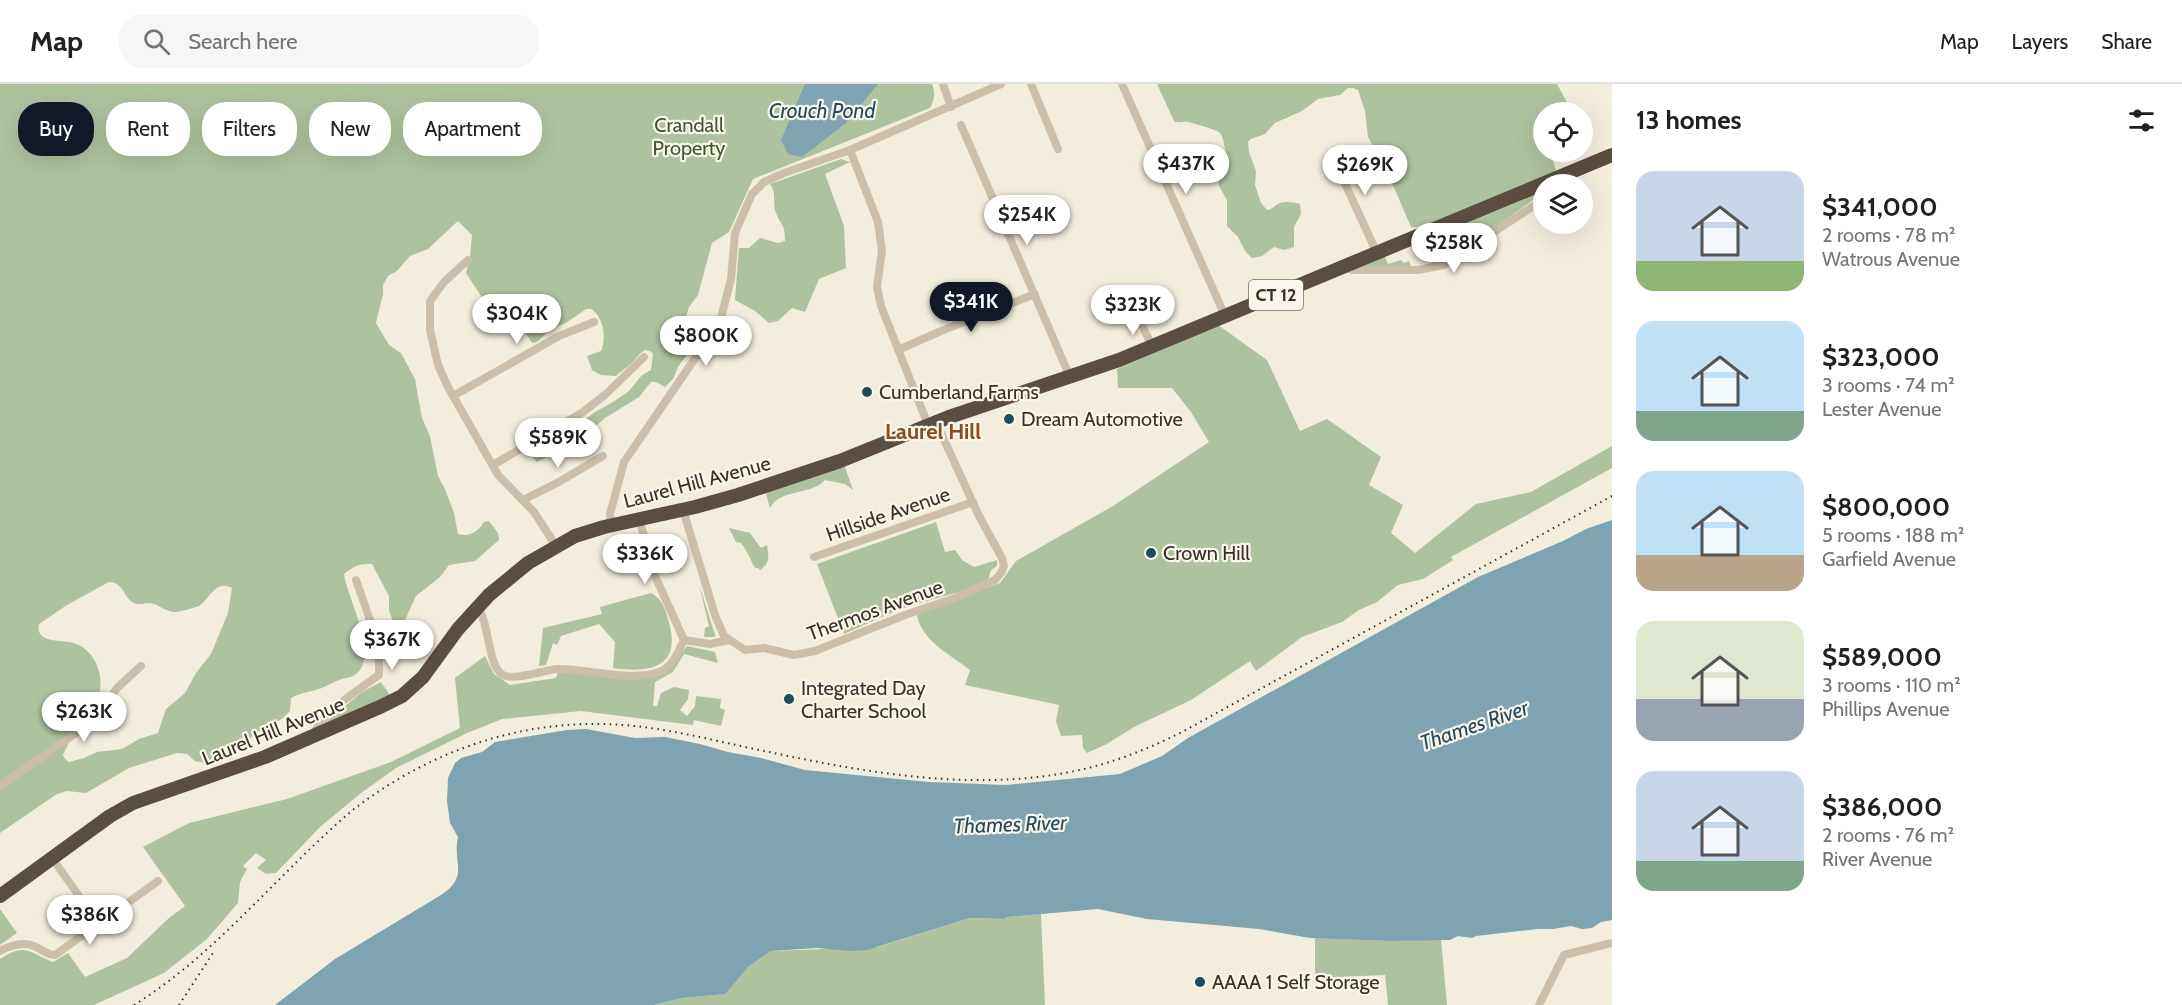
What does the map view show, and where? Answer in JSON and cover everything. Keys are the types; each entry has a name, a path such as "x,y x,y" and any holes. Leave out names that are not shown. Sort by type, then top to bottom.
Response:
{"highway":[{"name":"CT 12","path":"1578,174 1612,155"},
{"name":"CT 12","path":"932,424 1070,377 1152,346 1377,253 1533,193"},
{"name":"Laurel Hill Avenue","path":"0,896 110,816 133,803 230,771 382,706 411,689 428,670 454,632 477,606 520,568 581,533 725,499 828,465 932,424"}],"street":[{"path":"943,84 951,107"},
{"path":"611,525 610,514 624,462 720,322 731,279 735,233 752,194 764,182 784,173 850,150 1001,84"},
{"path":"1031,84 1058,149"},
{"path":"1122,84 1225,316"},
{"path":"961,125 1070,377"},
{"name":"Thermos Avenue","path":"729,640 745,650 761,648 790,655 806,654 955,598 994,580 1004,568 1004,561 932,424 885,318 878,292 877,278 882,251 878,222 850,150"},
{"path":"1327,159 1341,175 1377,253"},
{"path":"1342,268 1421,270 1444,265 1533,206"},
{"path":"468,260 444,282 430,305 430,330 437,360 453,396 501,478 534,512 556,546"},
{"path":"898,350 1035,294"},
{"path":"1137,315 1152,346"},
{"path":"453,396 559,336 594,322"},
{"path":"493,465 583,412 606,394 644,357"},
{"path":"523,500 558,483 603,456"},
{"name":"Hillside Avenue","path":"814,557 973,502"},
{"path":"683,510 720,629 729,640 705,644 684,640"},
{"path":"639,519 656,578 684,640"},
{"path":"314,736 316,726 346,699 379,675 380,665 374,633 356,580"},
{"path":"477,606 484,618 496,667 500,673 508,676 567,669 626,674 657,672 671,664 684,640"},
{"path":"0,786 86,726 117,688 141,666"},
{"path":"52,858 99,924"},
{"path":"0,951 15,944 24,944 55,955 158,880"},
{"path":"1539,1005 1564,955 1612,943"}],"green space":[{"name":"Crandall Property","path":"0,84 932,84 934,97 930,108 753,179 729,232 712,243 698,295 689,307 686,317 687,326 694,333 696,342 678,367 673,379 665,387 651,382 639,397 605,418 581,439 537,462 529,453 530,448 583,421 629,391 642,375 651,370 653,354 645,350 616,376 601,375 592,370 587,356 601,351 604,334 601,322 591,309 586,309 566,323 551,329 537,342 532,343 522,327 509,319 494,331 486,313 485,302 466,273 472,235 458,221 428,249 410,256 397,271 388,276 383,285 376,323 389,345 401,353 415,379 422,418 430,436 438,476 454,513 458,534 473,533 484,522 489,521 498,533 499,540 475,561 449,565 440,577 416,596 404,622 395,626 389,611 389,596 372,564 350,569 344,574 364,643 361,668 351,677 291,698 290,711 282,719 255,733 242,749 206,763 195,761 187,754 177,753 129,768 86,793 67,791 57,794 0,833","holes":["109,582 118,584 134,603 150,603 173,612 199,606 221,586 232,588 228,613 211,654 196,673 185,693 166,709 158,733 139,739 122,749 97,752 69,762 63,755 77,725 99,696 99,670 96,662 85,649 69,642 44,637 40,634 39,624 67,605"]},
{"path":"1157,84 1557,84 1567,102 1533,102 1533,162 1553,162 1557,173 1533,174 1533,183 1422,227 1411,227 1386,169 1368,137 1365,111 1358,90 1348,88 1340,95 1318,99 1302,111 1275,123 1265,134 1248,142 1256,171 1255,185 1261,203 1267,210 1282,202 1298,203 1301,214 1294,227 1294,247 1284,250 1274,247 1262,256 1252,258 1245,251 1238,237 1227,226 1227,200 1219,186 1227,156 1221,135 1215,130 1200,125 1174,121"},
{"path":"841,159 850,162 825,174 844,226 846,268 819,279 805,312 792,308 778,321 769,323 755,311 735,300 739,248 749,248 760,238 778,243 785,241 784,228 775,209 770,184"},
{"path":"1533,195 1533,200 1462,253 1432,263 1429,256 1434,253 1432,249 1427,251 1422,238 1443,230 1451,235 1460,226"},
{"path":"1384,254 1388,264 1401,260 1404,263 1409,261 1411,266 1405,268 1359,266"},
{"path":"1218,325 1267,360 1300,431 1327,419 1381,457 1369,485 1403,505 1391,533 1415,553 1476,504 1531,492 1612,446 1612,468 1451,557 1453,560 1423,579 1398,585 1377,602 1359,610 1342,622 1302,637 1256,671 1250,661 1191,700 1134,727 1107,744 1087,753 1083,748 1082,735 1061,736 1056,721 1059,705 965,685 970,670 930,639 919,623 917,614 1000,583 1016,561 1113,506 1209,442 1191,412 1172,388 1118,388 1117,369"},
{"path":"844,464 853,490 845,484 825,480 812,488 781,497 770,508 765,490"},
{"path":"936,522 945,552 955,550 962,560 974,567 997,560 997,566 991,570 988,580 976,587 900,609 844,634 817,564"},
{"path":"729,528 750,533 761,548 767,545 766,565 760,570 755,568 743,546 736,542"},
{"path":"699,584 715,637 704,637 705,628 709,626"},
{"path":"651,593 658,598 664,608 672,635 671,647 667,657 661,663 651,668 627,670 613,668 615,642 599,624 561,636 557,645 553,643 546,665 539,666 543,628 602,614 600,607"},
{"path":"687,646 715,652 718,663 684,654 673,672 655,682 653,706 657,706 661,693 674,687 689,690 688,699 680,710 687,716 695,706 696,696 721,699 720,708 725,710 721,726 694,720 693,725 581,711 502,719 467,733 396,768 320,827 276,873 266,874 257,868 266,860 256,853 243,866 247,869 240,882 238,903 207,939 164,973 94,1005 0,1005 0,959 9,954 22,950 53,962 68,953 85,977 127,958 185,906 143,847 189,823 287,799 391,762 460,728 455,678 485,656 494,674 510,685 556,678 558,673 568,672 651,677 681,654"},
{"path":"381,682 390,695 319,728 362,692"},
{"path":"0,909 17,933 0,945"},
{"path":"1041,914 1045,1005 654,1005 682,998 723,994 748,967 771,951 878,947 970,918 1005,919"},
{"path":"1315,938 1389,941 1441,939 1447,1005 1388,1005 1385,975 1315,978"}],"water":[{"name":"Crouch Pond","path":"805,84 878,84 846,123 802,157 788,154 781,140"},
{"name":"Thames River","path":"1612,520 1612,920 1601,922 1592,928 1582,929 1571,926 1472,938 1458,936 1450,940 1389,941 1310,938 1259,929 1147,919 1098,909 1005,919 970,918 867,950 817,948 771,951 748,967 725,994 682,998 654,1005 275,1005 335,959 450,888 458,875 458,837 450,823 447,801 448,778 455,763 461,758 482,752 495,742 586,729 635,738 665,737 805,770 929,782 1006,785 1120,774 1162,756 1188,738 1478,577 1586,529"}],"railway":[{"path":"134,1005 164,984 221,937 326,833 354,809 410,772 471,745 536,729 603,724 666,730 806,760 922,777 999,780 1075,771 1130,755 1182,732 1612,496"},
{"path":"179,1005 215,950"}],"place":[{"name":"Cumberland Farms","path":"867,392"},
{"name":"Dream Automotive","path":"1009,419"},
{"name":"Crown Hill","path":"1151,553"},
{"name":"Integrated Day Charter School","path":"789,699"},
{"name":"AAAA 1 Self Storage","path":"1200,982"}],"district":[{"name":"Laurel Hill","path":"933,431"}]}
